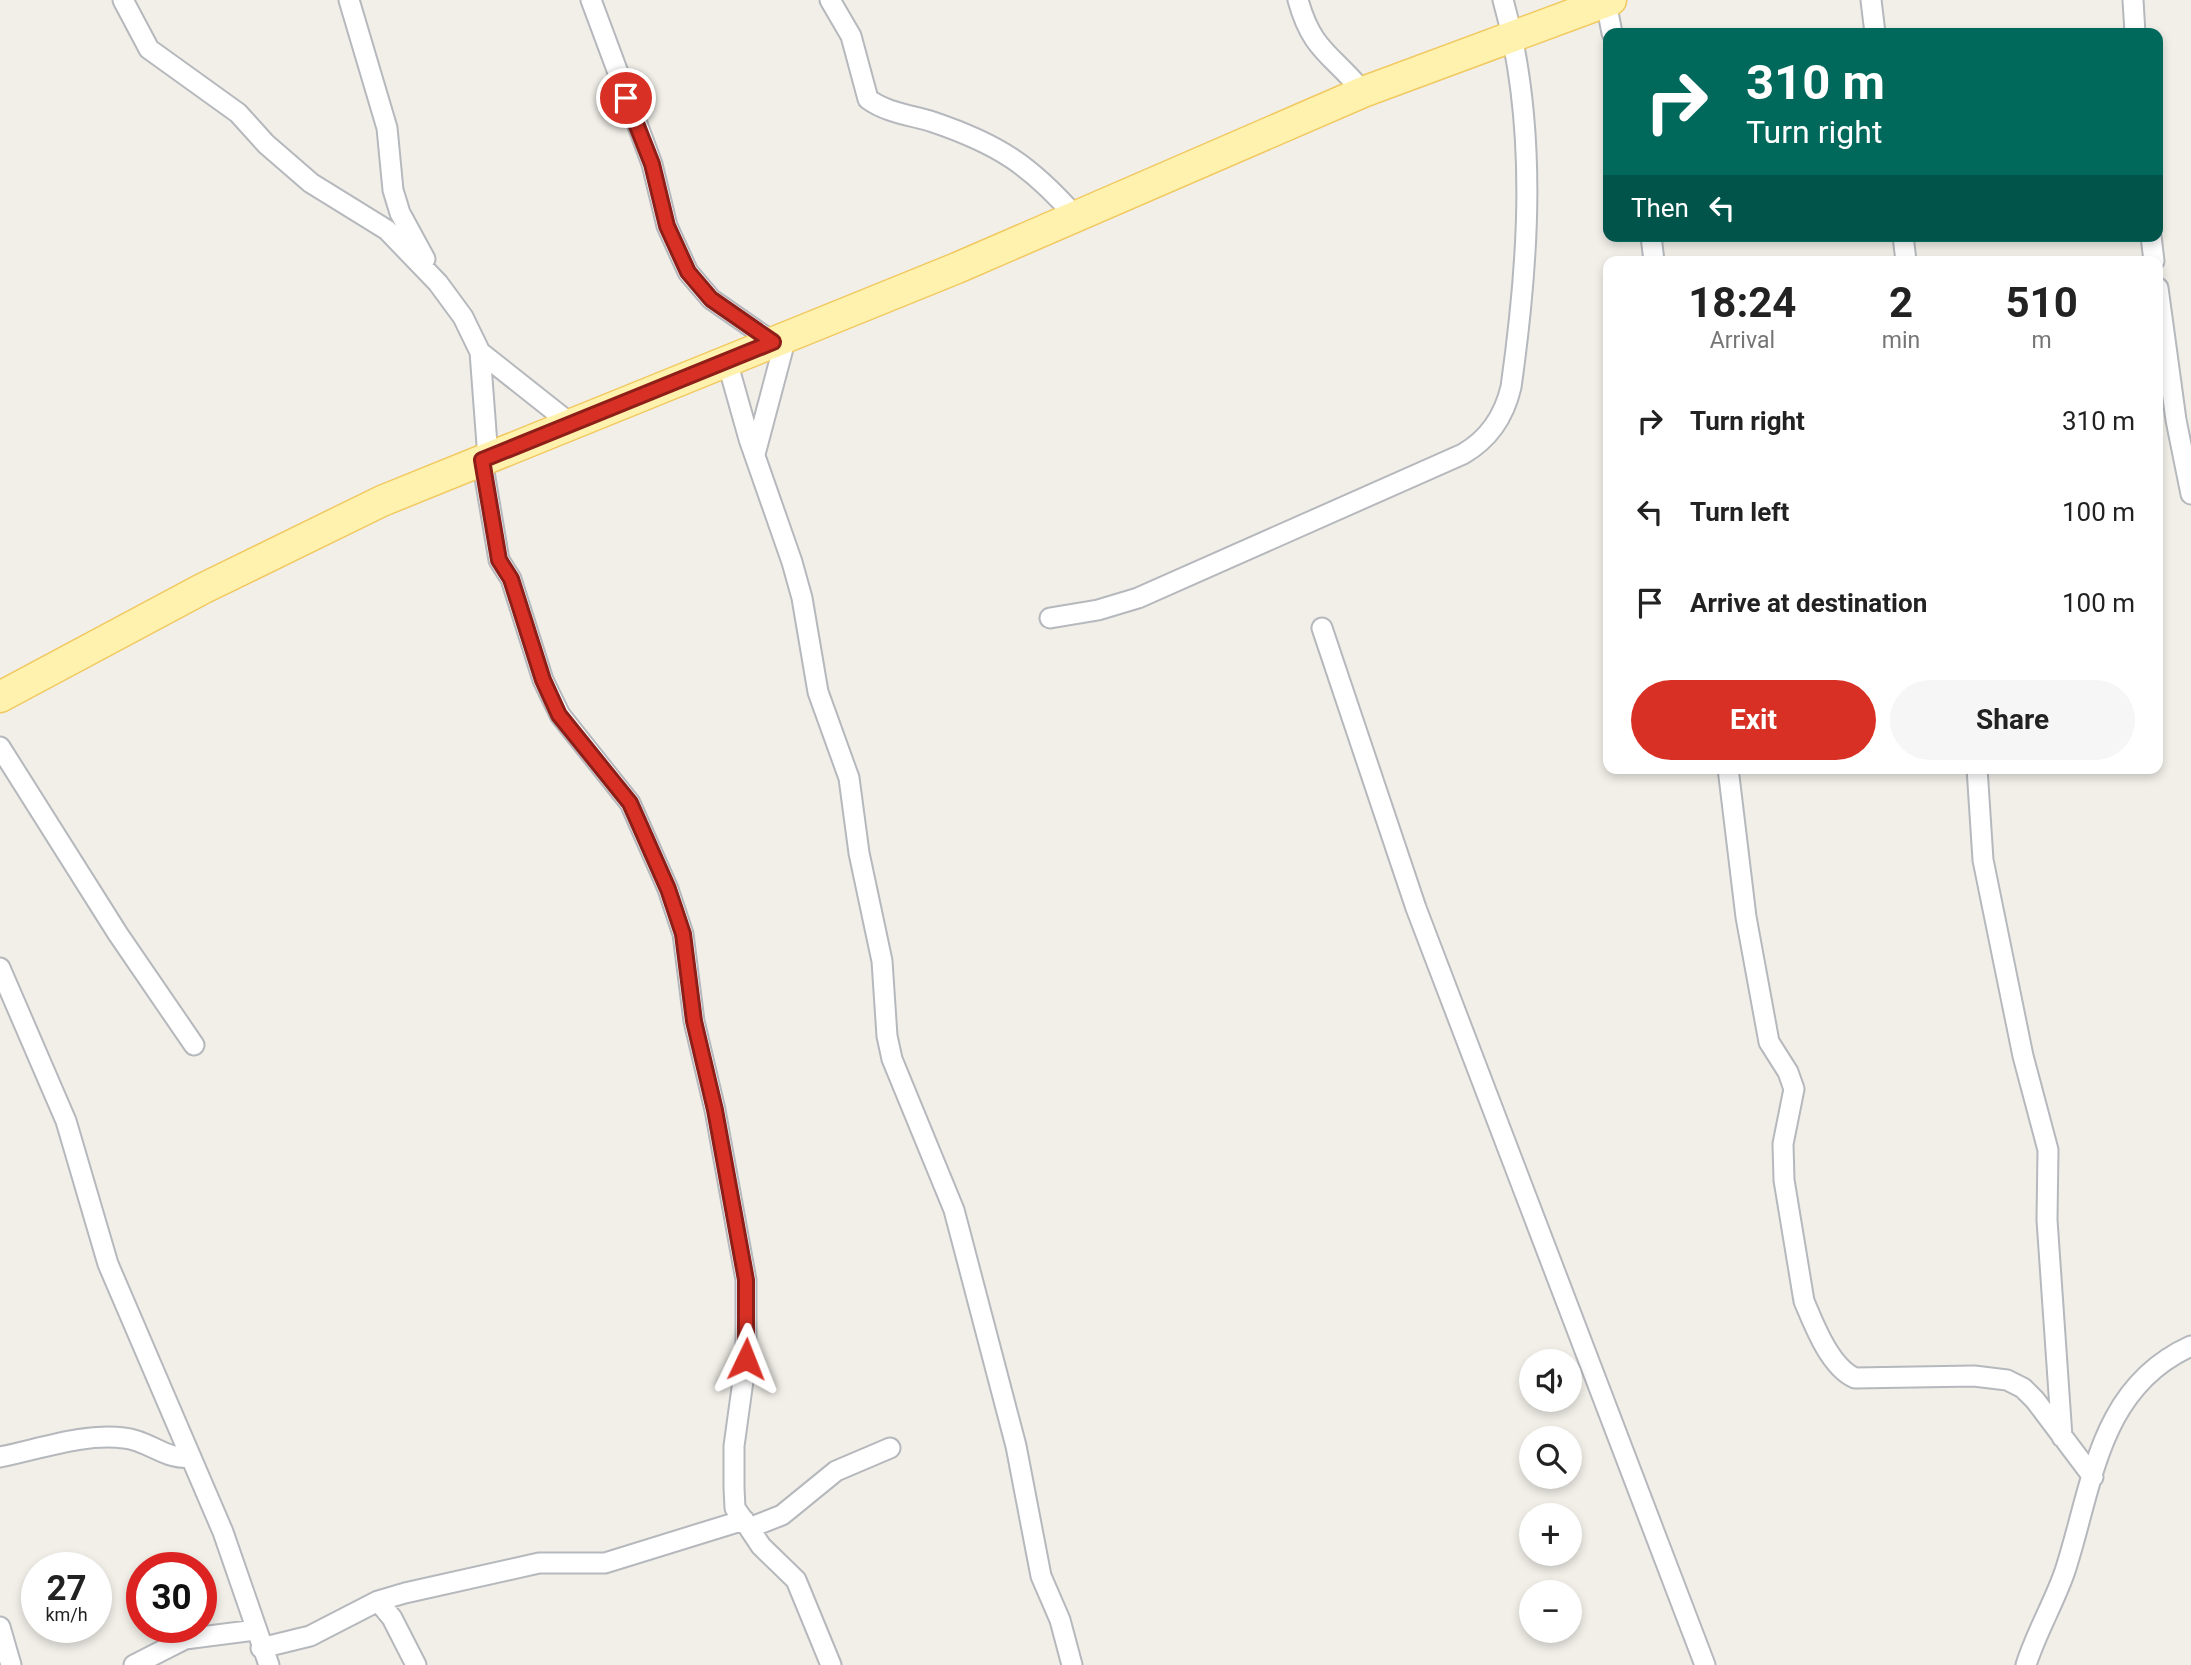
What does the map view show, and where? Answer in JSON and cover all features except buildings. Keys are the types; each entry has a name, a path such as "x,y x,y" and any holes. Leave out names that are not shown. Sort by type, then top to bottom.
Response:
{"main road":[{"path":"0,697 202,589 382,501 779,340 1363,92 1512,34 1608,1"}],"street":[{"path":"123,0 149,49 238,113 267,144 311,183 387,230 438,283 463,317 480,352 485,459 499,560 511,579 543,680 559,715 630,803 668,889 683,934 694,1021 715,1110 746,1280 746,1359 734,1446 735,1508 761,1546 796,1580 831,1665"},
{"path":"349,0 382,106 393,190 400,213 438,283"},
{"path":"591,0 652,164 667,226 688,272 711,299 779,340 755,454"},
{"path":"830,0 850,36 868,99 895,112 967,134 1009,154 1050,188 1075,216"},
{"path":"1298,0 1309,34 1323,52 1342,66 1363,92"},
{"path":"1050,618 1098,610 1188,578 1312,519 1463,454 1477,446 1493,429 1507,403 1511,387 1526,223 1526,142 1512,34 1503,0"},
{"path":"1871,0 1874,28"},
{"path":"2133,0 2135,28"},
{"path":"1608,1 1611,28"},
{"path":"2163,325 2176,420 2191,494"},
{"path":"480,352 571,425"},
{"path":"727,361 792,562 805,611 818,692 849,778 859,852 882,961 887,1036 892,1059 954,1210 1016,1446 1041,1576 1060,1620 1072,1665"},
{"path":"1322,628 1416,908 1642,1506 1705,1665"},
{"path":"0,747 118,934 194,1045"},
{"path":"1729,774 1746,917 1769,1042 1788,1072 1794,1089 1783,1144 1784,1180 1804,1301 1811,1318 1847,1374 1868,1379 1975,1376 2007,1380 2023,1388 2093,1477"},
{"path":"1977,774 1983,860 2023,1056 2048,1150 2047,1220 2062,1437"},
{"path":"0,968 66,1121 108,1264 223,1532 262,1647"},
{"path":"2026,1665 2053,1605 2110,1422 2149,1371 2191,1346"},
{"path":"0,1457 68,1441 110,1437 135,1439 174,1457 191,1457"},
{"path":"134,1665 185,1639 262,1647 310,1636 379,1601 539,1563 605,1563 782,1515 836,1471 890,1448"},
{"path":"379,1601 392,1618 415,1665"},
{"path":"0,1627 11,1665"}],"route":[{"path":"626,98 652,164 667,226 688,272 711,299 773,342 482,460 492,533 499,560 511,579 543,680 559,715 615,781 630,803 668,889 683,934 694,1021 715,1110 746,1280 746,1359"}]}
